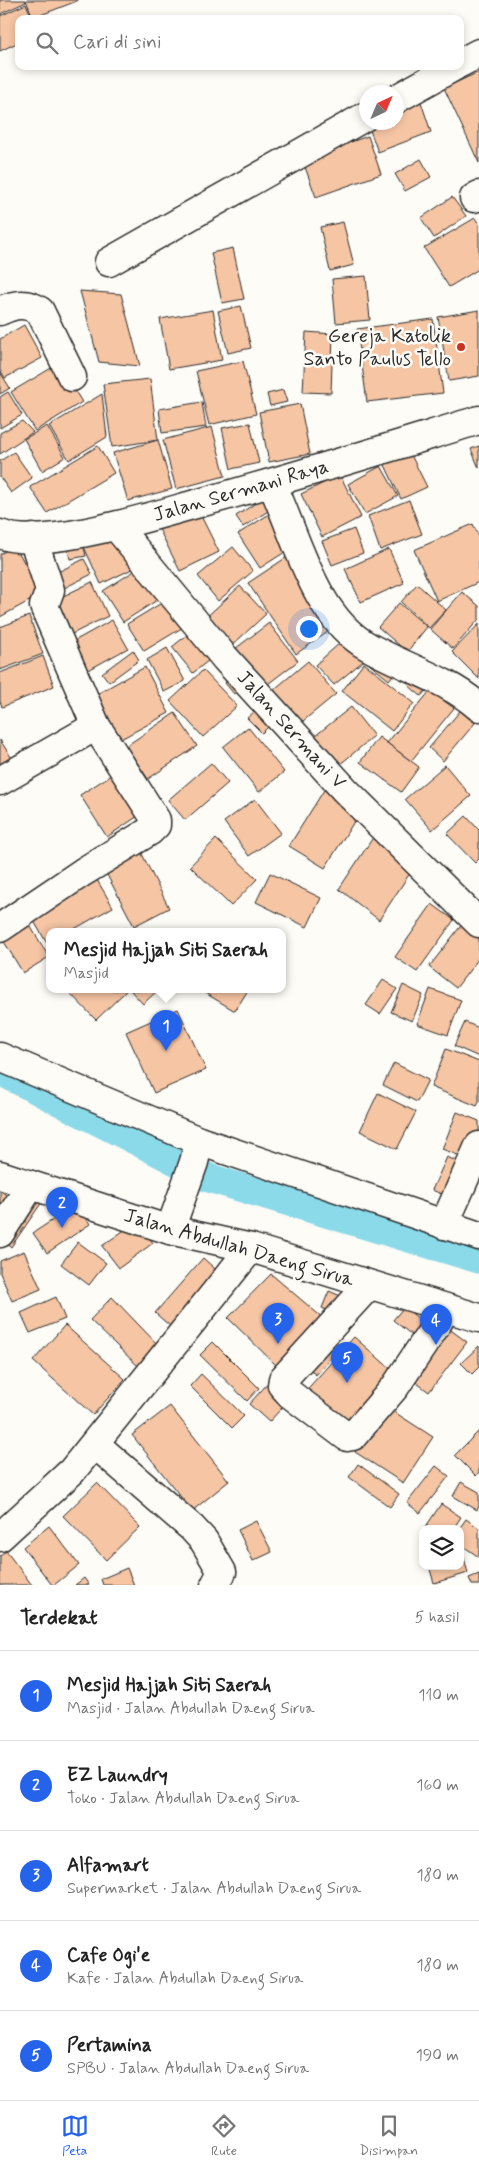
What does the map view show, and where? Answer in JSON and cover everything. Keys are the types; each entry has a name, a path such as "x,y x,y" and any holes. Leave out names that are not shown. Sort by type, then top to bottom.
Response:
{"street":[{"path":"464,61 479,53"},
{"path":"404,95 448,70"},
{"path":"109,262 359,120"},
{"path":"0,311 25,304 40,311 72,377"},
{"name":"Jalan Sermani Raya","path":"0,534 15,538 33,538 65,535 116,526 272,484 479,420"},
{"path":"272,484 320,596 332,615 345,629 368,647 442,681 478,706"},
{"name":"Jalan Sermani V","path":"116,526 225,658 345,790 479,923"},
{"path":"0,928 156,825 153,812 96,726 44,606 50,590 33,538"},
{"path":"0,781 96,726"},
{"path":"0,1057 196,1152 479,1236"},
{"path":"444,1225 479,1146"},
{"path":"173,1221 196,1152"},
{"name":"Jalan Abdullah Daeng Sirua","path":"0,1174 31,1185 173,1221 250,1248 479,1318"},
{"path":"0,1233 31,1185"},
{"path":"0,1537 72,1471 96,1444 250,1248"},
{"path":"369,1285 283,1379 282,1384 290,1394 347,1437 353,1436 395,1387 437,1324 445,1308"},
{"path":"96,1444 192,1528 204,1541 222,1572 215,1585"}],"building":[{"path":"0,0 25,0 26,2 0,14"},
{"path":"26,0 77,0 41,15 32,15"},
{"path":"26,4 31,15 15,15 15,44 0,51 0,16"},
{"path":"479,72 479,163 444,88"},
{"path":"421,102 431,132 378,152 370,130 404,130 404,108"},
{"path":"368,136 381,174 316,197 302,159"},
{"path":"421,159 431,177 405,191 395,174"},
{"path":"452,197 466,216 434,238 421,218"},
{"path":"475,218 479,224 479,269 449,287 424,248"},
{"path":"343,222 354,265 330,271 320,227"},
{"path":"233,248 244,299 222,303 211,253"},
{"path":"366,276 370,320 336,323 332,279"},
{"path":"80,291 121,294 140,366 99,362"},
{"path":"241,306 251,348 228,353 218,311"},
{"path":"213,310 222,360 169,369 160,319"},
{"name":"Gereja Katolik Santo Paulus Tello","path":"479,310 479,376 449,381 438,317"},
{"path":"433,319 443,393 367,402 357,329"},
{"path":"24,325 42,358 5,378 0,370 0,339"},
{"path":"306,332 333,334 331,393 303,392"},
{"path":"243,361 256,414 209,425 196,371"},
{"path":"58,364 82,402 35,431 11,392"},
{"path":"0,372 10,388 0,394"},
{"path":"150,379 158,440 112,447 103,384"},
{"path":"283,390 287,402 270,406 267,394"},
{"path":"8,392 22,415 0,428 0,397"},
{"path":"102,394 107,437 69,460 49,426"},
{"path":"202,402 206,427 162,433 159,409"},
{"path":"300,404 310,454 269,462 259,412"},
{"path":"22,421 33,432 0,454 0,433"},
{"path":"250,423 259,463 231,469 222,428"},
{"path":"47,426 65,457 42,471 24,439"},
{"path":"212,427 225,476 176,489 163,440"},
{"path":"158,440 172,489 128,501 113,453"},
{"path":"98,446 114,473 47,513 30,487"},
{"path":"479,446 479,468 471,449"},
{"path":"409,451 427,487 401,499 384,463"},
{"path":"14,452 32,478 11,493 0,477 0,461"},
{"path":"381,466 398,496 365,514 348,484"},
{"path":"340,475 361,517 322,537 301,494"},
{"path":"271,493 279,504 243,527 236,516"},
{"path":"409,500 422,534 380,550 368,516"},
{"path":"197,508 219,552 180,571 158,527"},
{"path":"274,511 296,545 260,568 238,534"},
{"path":"473,524 479,537 479,582 437,601 414,550"},
{"path":"354,529 363,553 332,565 322,541"},
{"path":"115,533 132,569 101,584 84,547"},
{"path":"83,543 86,556 70,559 67,547"},
{"path":"15,546 42,594 0,617 0,554"},
{"path":"233,547 253,571 218,601 198,576"},
{"path":"389,549 404,583 361,602 345,569"},
{"path":"290,555 338,625 296,654 248,583"},
{"path":"84,559 92,574 62,589 54,574"},
{"path":"145,564 165,595 123,622 103,591"},
{"path":"92,582 108,616 64,638 47,604"},
{"path":"417,584 446,610 429,628 401,602"},
{"path":"240,586 266,614 228,649 202,621"},
{"path":"462,592 479,606 479,619 453,649 430,629"},
{"path":"173,596 190,623 144,651 127,624"},
{"path":"399,603 427,627 407,652 378,627"},
{"path":"29,616 43,654 0,670 0,627"},
{"path":"112,620 128,648 83,673 67,645"},
{"path":"269,623 298,661 260,690 231,652"},
{"path":"479,624 479,679 452,652"},
{"path":"197,627 219,652 193,673 172,647"},
{"path":"349,635 368,657 334,685 315,665"},
{"path":"167,648 185,681 164,692 147,660"},
{"path":"133,650 139,660 109,682 102,673"},
{"path":"379,652 398,669 389,680 369,664"},
{"path":"43,656 54,686 2,707 0,701 0,673"},
{"path":"308,661 336,694 297,726 270,693"},
{"path":"364,663 414,703 392,731 342,691"},
{"path":"145,667 169,713 119,740 95,695"},
{"path":"203,670 237,706 203,737 170,701"},
{"path":"232,671 245,686 234,694 225,683"},
{"path":"418,674 431,685 421,696 408,685"},
{"path":"430,691 454,708 411,761 387,743"},
{"path":"261,706 275,720 262,733 247,718"},
{"path":"351,707 374,736 338,766 315,736"},
{"path":"460,711 475,723 443,761 429,748"},
{"path":"175,713 197,746 148,779 126,746"},
{"path":"248,727 284,772 259,792 223,747"},
{"path":"379,737 419,767 401,792 360,762"},
{"path":"0,740 13,760 0,768"},
{"path":"211,763 228,783 185,820 168,800"},
{"path":"445,765 471,796 432,830 405,799"},
{"path":"111,775 138,816 107,837 80,795"},
{"path":"324,790 360,812 325,868 289,846"},
{"path":"255,799 281,833 249,856 224,822"},
{"path":"466,816 479,830 479,859 475,863 447,834"},
{"path":"374,836 412,870 379,920 339,889"},
{"path":"216,839 257,879 231,906 190,866"},
{"path":"141,852 169,908 134,926 105,871"},
{"path":"270,873 321,898 307,927 256,902"},
{"path":"97,880 113,907 76,928 46,928 46,942 32,918"},
{"path":"432,904 454,920 417,972 395,957"},
{"path":"26,919 46,952 46,959 23,973 0,935"},
{"path":"463,923 479,936 479,958 456,988 429,967"},
{"path":"383,980 397,989 380,1014 366,1005"},
{"path":"403,985 423,995 412,1021 391,1012"},
{"path":"430,989 461,1000 448,1035 417,1024"},
{"path":"70,993 124,993 96,1020"},
{"path":"133,993 155,993 143,1004"},
{"path":"205,993 246,993 235,1011"},
{"path":"178,1009 206,1070 154,1093 126,1032"},
{"path":"465,1022 479,1028 479,1057 454,1046"},
{"path":"446,1049 479,1062 479,1102 477,1106 431,1087"},
{"path":"394,1063 428,1080 417,1102 383,1085"},
{"path":"378,1093 416,1112 397,1149 360,1131"},
{"path":"457,1112 479,1121 479,1133 468,1159 442,1149"},
{"path":"447,1157 465,1165 451,1198 432,1190"},
{"path":"0,1190 17,1204 0,1224"},
{"path":"32,1195 42,1202 11,1247 1,1239"},
{"path":"77,1204 90,1224 47,1253 33,1233"},
{"path":"137,1221 153,1243 119,1268 102,1246"},
{"path":"78,1242 106,1263 89,1285 61,1264"},
{"path":"24,1251 41,1289 12,1301 0,1273 0,1261"},
{"path":"203,1258 224,1277 177,1332 155,1313"},
{"path":"271,1274 324,1319 280,1369 228,1318"},
{"path":"329,1291 343,1297 336,1314 322,1308"},
{"path":"56,1297 65,1319 30,1333 21,1313"},
{"path":"112,1297 160,1347 140,1368 90,1320"},
{"path":"404,1307 428,1326 418,1340 393,1320"},
{"path":"65,1325 125,1379 93,1415 33,1361"},
{"path":"444,1325 467,1342 429,1392 406,1375"},
{"path":"322,1336 337,1350 316,1375 301,1361"},
{"path":"354,1337 392,1370 340,1428 302,1395"},
{"path":"213,1342 259,1388 247,1401 200,1355"},
{"path":"479,1346 479,1367 472,1374 461,1363"},
{"path":"201,1374 244,1416 232,1428 190,1386"},
{"path":"270,1381 290,1399 269,1422 249,1404"},
{"path":"170,1406 229,1481 192,1511 132,1435"},
{"path":"385,1406 433,1437 403,1483 355,1452"},
{"path":"479,1431 479,1472 476,1476 455,1455"},
{"path":"358,1464 399,1494 390,1507 349,1477"},
{"path":"436,1466 449,1476 420,1513 407,1503"},
{"path":"461,1482 479,1492 479,1506 477,1510 453,1496"},
{"path":"97,1483 140,1527 106,1560 63,1516"},
{"path":"441,1504 461,1517 456,1525 427,1525"},
{"path":"466,1519 479,1528 479,1557 464,1547 464,1525 462,1525"},
{"path":"256,1521 272,1552 253,1561 238,1530"},
{"path":"49,1526 79,1565 54,1585 52,1585 23,1547"},
{"path":"6,1551 32,1585 0,1585 0,1556"},
{"path":"464,1558 468,1573 434,1583 430,1570 464,1570"},
{"path":"127,1568 134,1585 103,1585 101,1579"},
{"path":"479,1574 479,1585 472,1585 469,1578"},
{"path":"84,1578 89,1585 75,1585"}],"waterway":[{"path":"0,1071 209,1178 479,1259"}],"place":[{"name":"Gereja Katolik Santo Paulus Tello","path":"461,347"},
{"name":"Mesjid Hajjah Siti Saerah","path":"166,1051"},
{"name":"EZ Laundry","path":"62,1228"},
{"name":"Alfamart","path":"278,1344"},
{"name":"Cafe Ogi'e","path":"436,1345"},
{"name":"Pertamina","path":"347,1383"}]}
